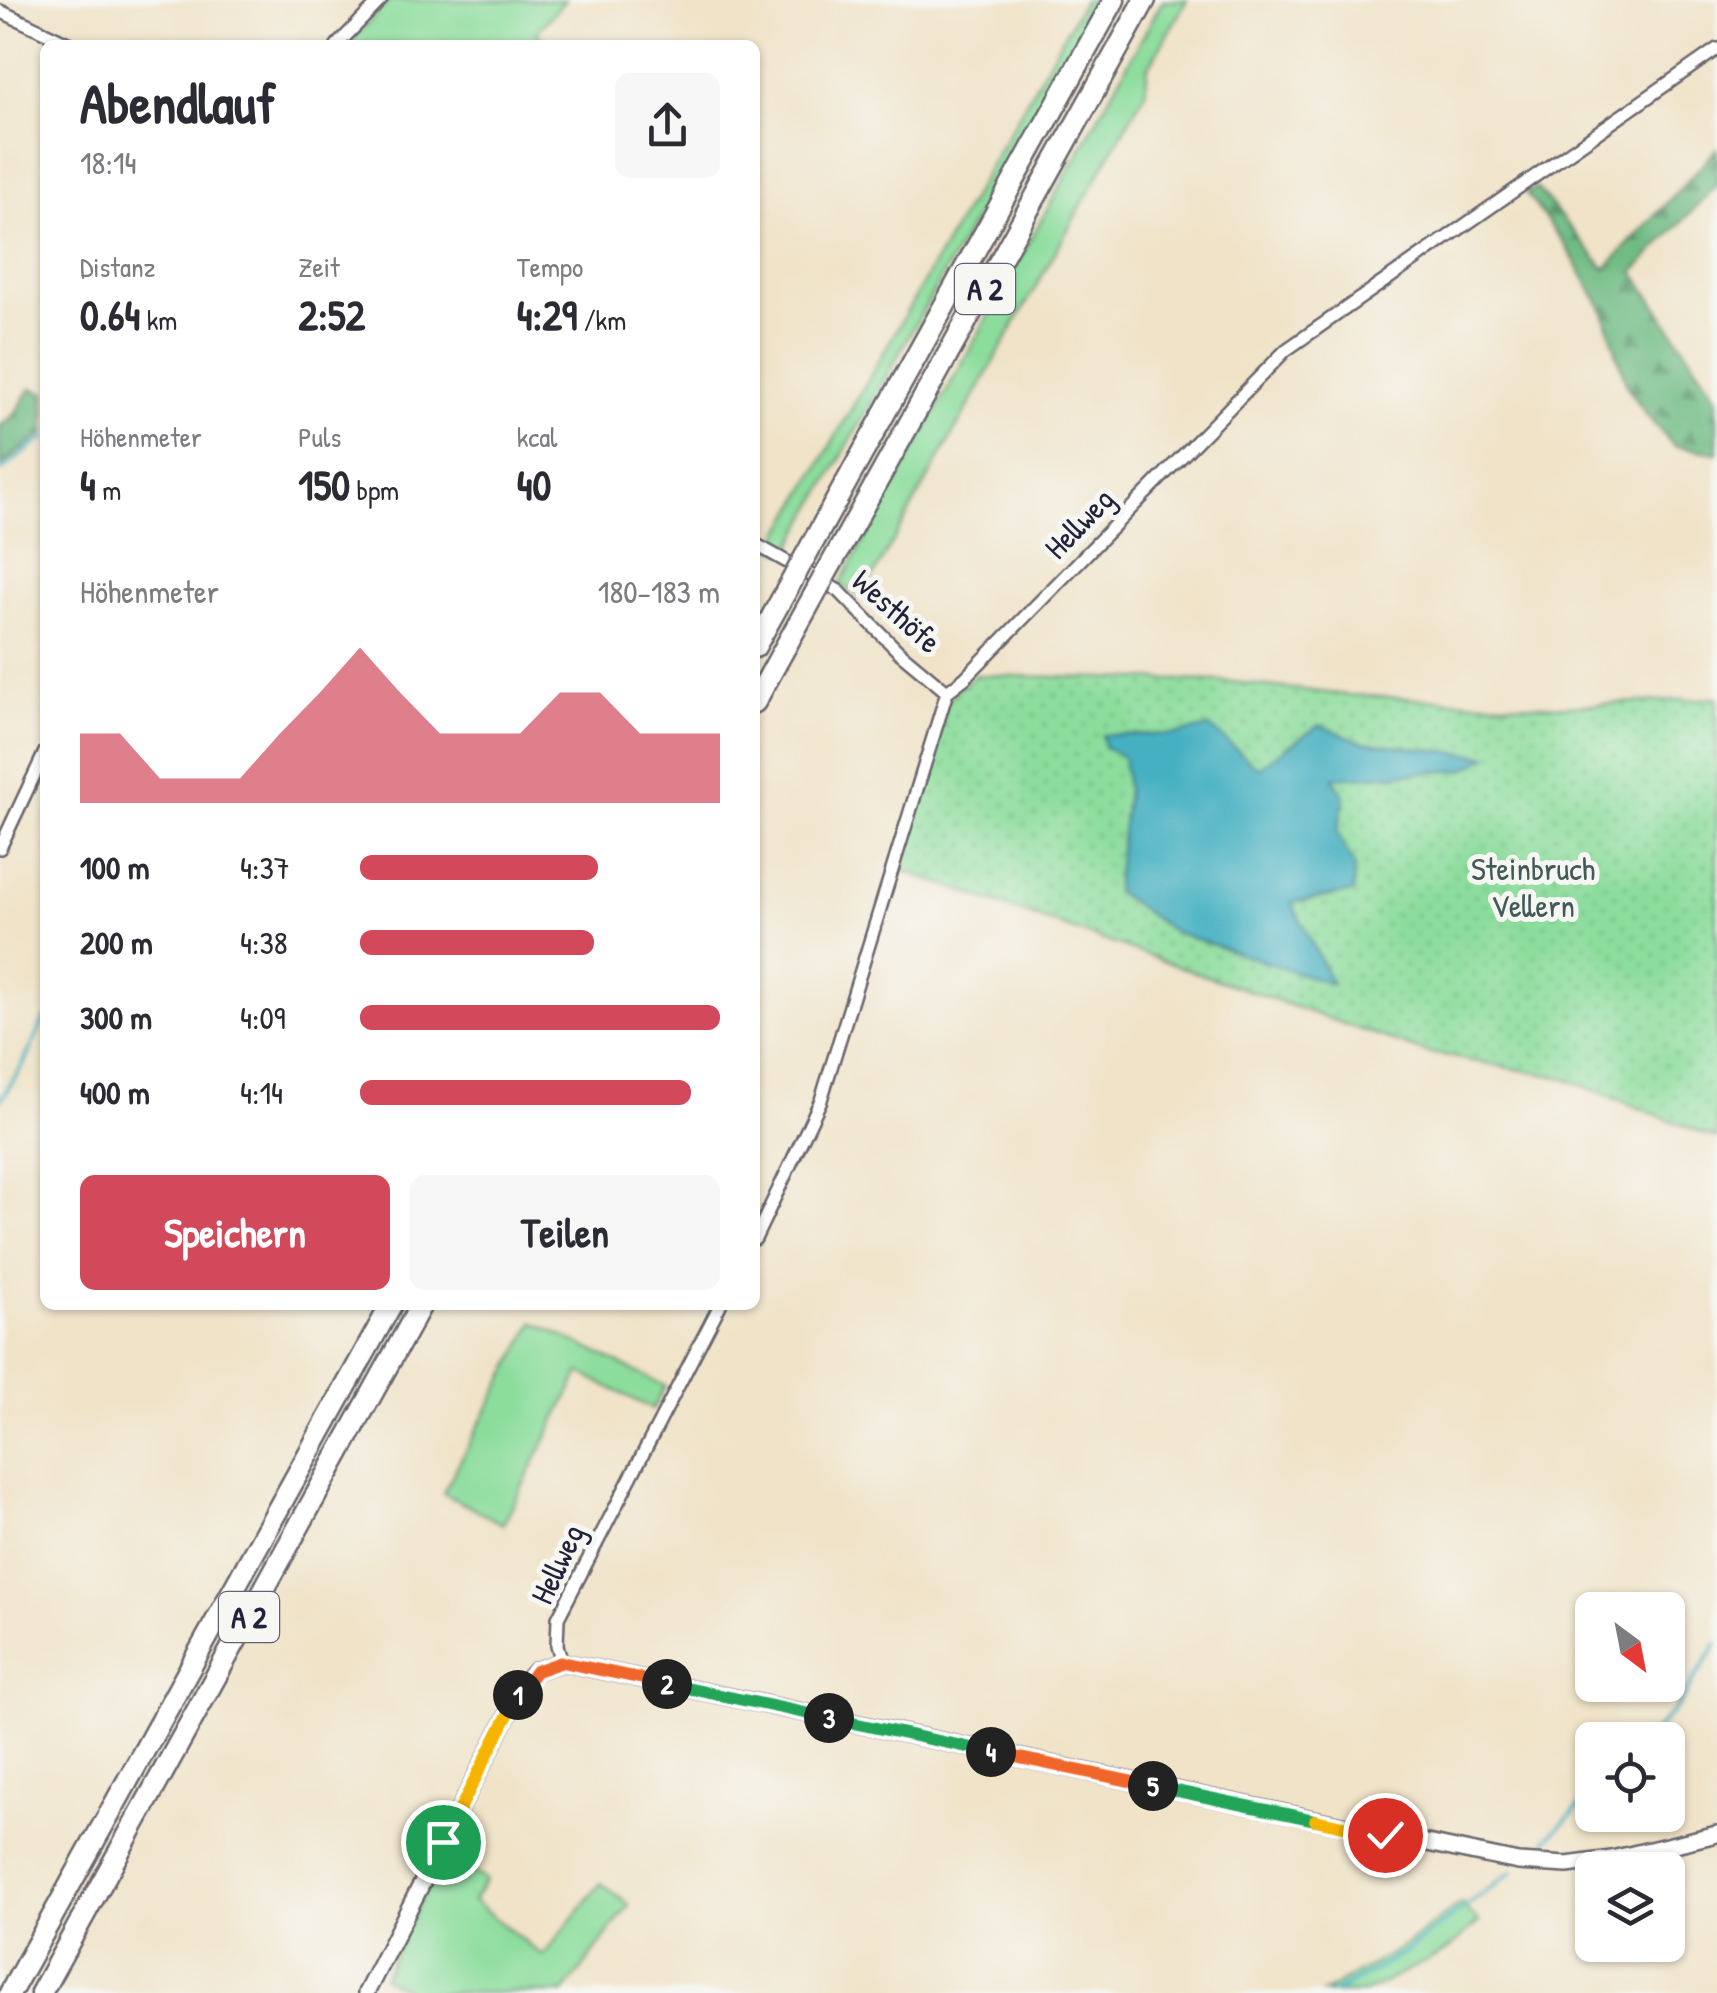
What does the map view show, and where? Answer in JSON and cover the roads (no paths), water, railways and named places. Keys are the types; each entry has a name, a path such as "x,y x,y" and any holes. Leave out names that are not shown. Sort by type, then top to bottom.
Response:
{"highway":[{"name":"A 2","path":"760,639 1114,0"},
{"name":"A 2","path":"760,693 1145,0"},
{"name":"A 2","path":"10,1993 388,1310"},
{"name":"A 2","path":"41,1993 419,1310"}],"main road":[{"path":"366,1993 523,1685 536,1671 562,1662 1518,1862 1567,1865 1717,1834"}],"street":[{"path":"341,40 381,0"},
{"path":"0,11 61,40"},
{"name":"Hellweg","path":"947,692 1286,350 1717,49"},
{"name":"Westhöfe","path":"760,547 839,592 899,652 947,692"},
{"path":"760,1228 821,1100 947,692"},
{"path":"0,848 40,763"},
{"name":"Hellweg","path":"562,1662 557,1644 558,1618 717,1310"}],"water":[{"path":"1319,725 1363,742 1488,756 1464,770 1333,778 1345,797 1337,832 1354,866 1353,892 1292,903 1332,984 1174,932 1115,891 1127,790 1123,757 1104,747 1102,735 1177,734 1210,727 1258,768"}],"waterway":[{"path":"0,471 40,441"},
{"path":"0,1101 40,1029"},
{"path":"1663,1722 1677,1707 1717,1644"},
{"path":"1546,1840 1575,1811"},
{"path":"1334,1993 1404,1953 1513,1871"}],"park label":[{"name":"Steinbruch Vellern","path":"1533,886"}]}
